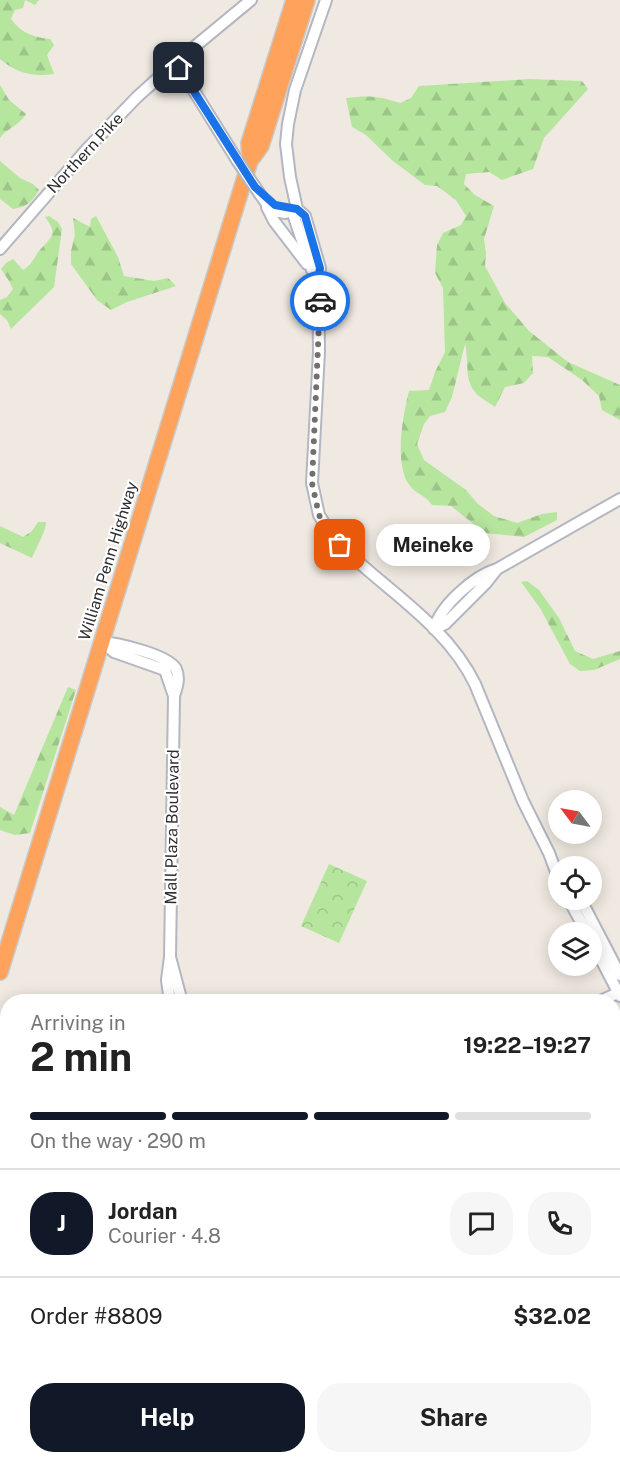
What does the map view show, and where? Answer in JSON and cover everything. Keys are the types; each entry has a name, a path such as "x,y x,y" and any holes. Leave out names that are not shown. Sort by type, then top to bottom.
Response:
{"highway":[{"name":"William Penn Highway","path":"0,972 102,642 243,160 294,0"},
{"name":"William Penn Highway","path":"243,160 261,146 307,0"}],"main road":[{"path":"312,270 294,217 297,209 286,145 295,90 326,0"},
{"name":"Northern Pike","path":"0,249 92,144 137,97 251,1"},
{"path":"176,62 243,160 274,220 318,281"},
{"path":"255,187 275,205 297,209 305,216 320,268 318,281 319,352 312,475 317,509 326,527 340,545 434,629 471,675 523,801 550,856"},
{"path":"267,207 282,213 297,209"},
{"path":"434,629 437,617 480,576 497,569 620,499"},
{"name":"Mall Plaza Boulevard","path":"102,642 114,652 165,670 174,696 170,957 167,980 169,994"},
{"path":"586,910 620,975"},
{"name":"Mall Plaza Boulevard","path":"170,957 180,994"},
{"path":"602,961 619,993"}],"green space":[{"path":"0,0 25,0 23,8 15,10 11,19 28,34 50,39 54,45 47,55 54,74 25,73 12,68 0,59"},
{"path":"25,0 39,0 35,5"},
{"path":"530,79 582,81 588,89 544,138 533,169 502,180 489,172 466,174 464,184 475,195 494,206 484,239 485,266 505,303 529,331 568,362 620,385 620,420 602,410 599,396 582,380 548,357 532,356 533,373 524,383 505,387 495,407 475,392 469,381 465,344 452,397 445,412 430,416 424,424 417,444 424,460 466,490 478,504 494,516 517,523 542,514 557,512 557,520 524,537 485,533 451,506 432,505 411,487 406,478 402,467 401,440 409,391 429,390 445,352 443,288 435,273 437,245 443,233 461,225 466,216 456,200 437,186 425,185 393,161 366,135 352,127 346,98 374,97 400,103 411,98 419,86"},
{"path":"0,85 9,100 26,114 0,138"},
{"path":"0,161 39,190 26,205 13,209 0,199"},
{"path":"49,216 58,222 62,229 54,287 11,329 7,320 0,314 0,300 7,297 13,289 1,269 13,259 23,270 30,264 52,236 52,228 45,217"},
{"path":"96,216 118,257 124,276 154,281 168,278 176,286 127,302 111,310 97,300 71,264 75,235 73,218 90,227 91,219"},
{"path":"38,522 46,522 46,526 32,558 0,543 0,526 23,537 32,531"},
{"path":"527,581 539,590 559,618 575,651 593,659 620,651 620,659 594,670 580,671 570,664 540,608 521,582"},
{"path":"68,687 76,690 30,833 15,835 0,830 0,807 14,815"},
{"path":"329,864 367,881 339,943 301,926"}],"way so far":[{"path":"320,301 312,483 319,515 340,545"}],"place":[{"name":"Meineke","path":"340,545"}],"route":[{"path":"179,68 255,187 275,205 297,209 305,216 320,268 318,281 320,301"}]}
